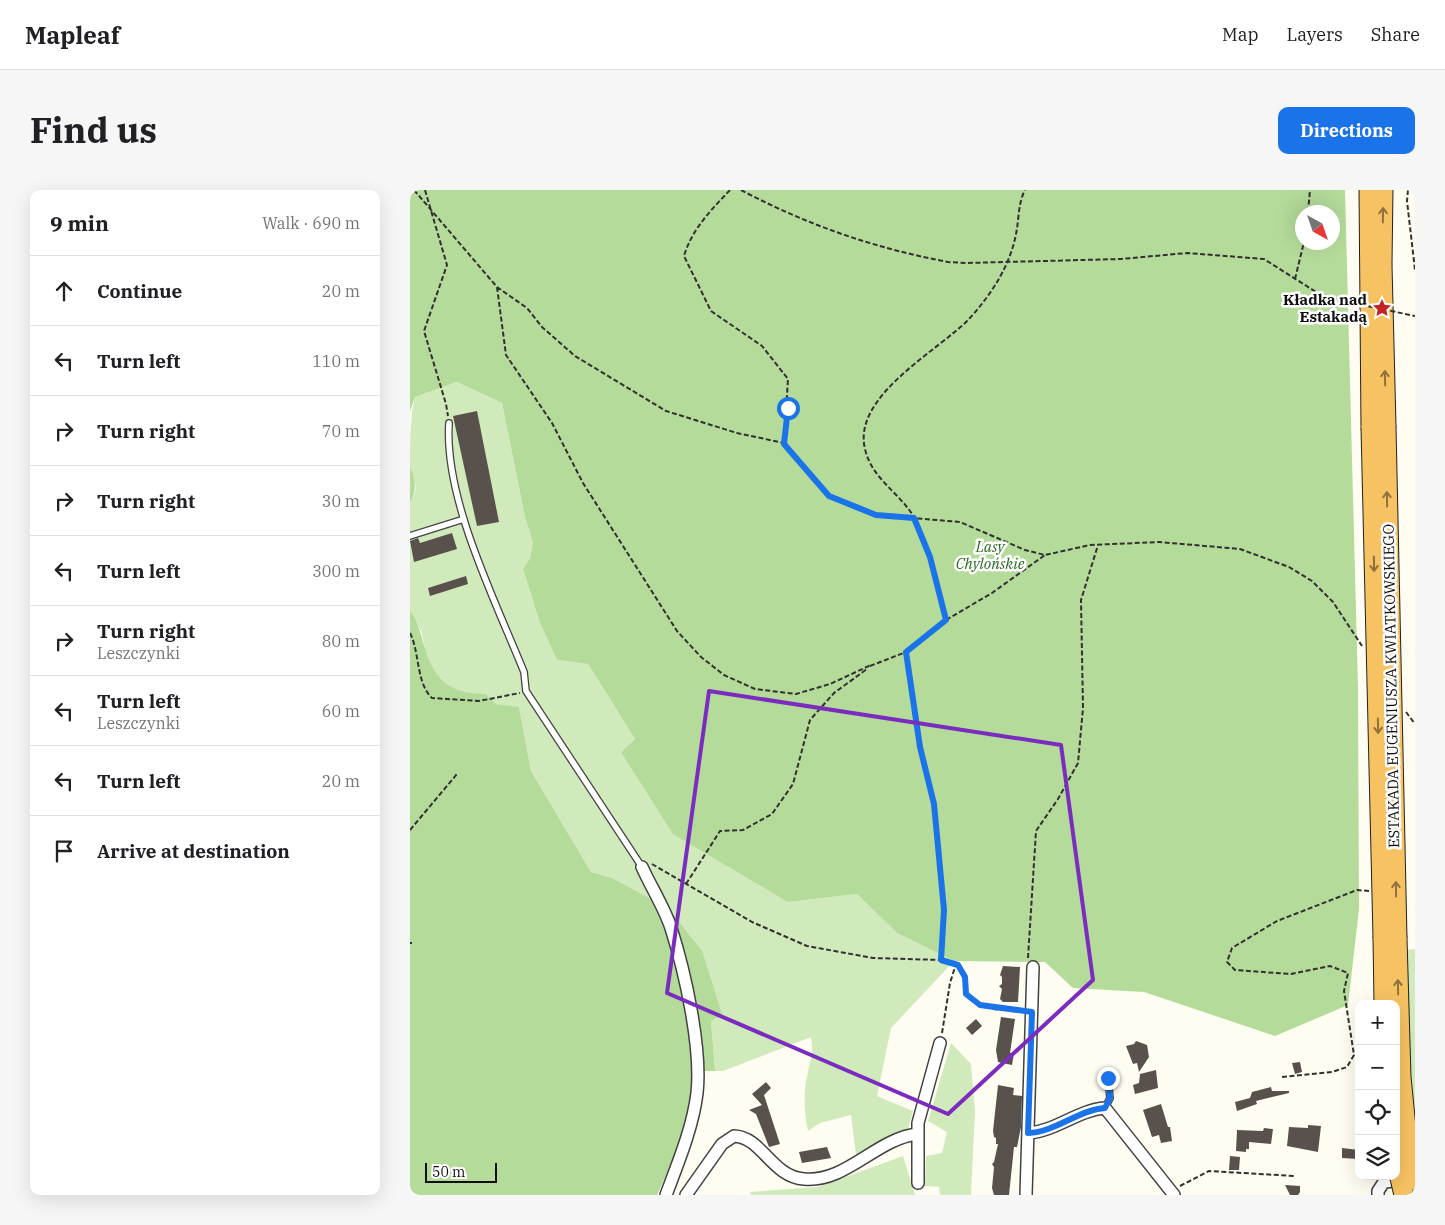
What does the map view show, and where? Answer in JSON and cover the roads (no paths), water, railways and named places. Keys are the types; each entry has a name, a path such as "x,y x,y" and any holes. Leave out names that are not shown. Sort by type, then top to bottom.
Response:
{"highway":[{"name":"ESTAKADA EUGENIUSZA KWIATKOWSKIEGO","path":"1369,190 1401,1077 1409,1158 1415,1180"},
{"name":"ESTAKADA EUGENIUSZA KWIATKOWSKIEGO","path":"1383,190 1378,427 1384,1000"},
{"path":"1400,1178 1404,1195"}],"street":[{"path":"642,867 671,927 690,1003 698,1070 697,1094 680,1158 666,1195"},
{"path":"1026,1195 1032,967"},
{"path":"918,1183 917,1134 940,1043"},
{"path":"1028,1133 1044,1131 1085,1113 1105,1108 1171,1192"},
{"path":"686,1195 722,1144 734,1136 748,1139 783,1173 792,1177 815,1180 846,1168 879,1148 905,1136 917,1134"},
{"path":"1378,1195 1378,1191 1384,1182 1415,1180"}],"lane":[{"path":"448,423 447,443 460,507 524,672 526,690 642,867"},
{"path":"410,536 464,519"},
{"path":"1105,1108 1110,1098 1108,1078"}],"place":[{"name":"Kładka nad Estakadą","path":"1382,308"}],"park label":[{"name":"Lasy Chylońskie","path":"990,554"}]}
